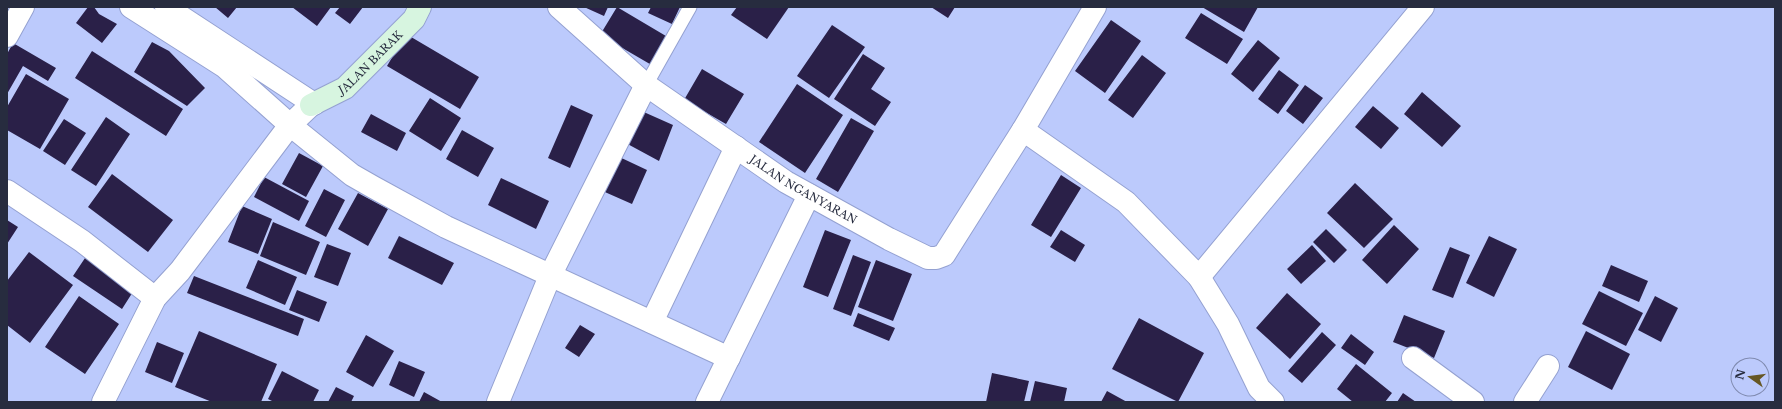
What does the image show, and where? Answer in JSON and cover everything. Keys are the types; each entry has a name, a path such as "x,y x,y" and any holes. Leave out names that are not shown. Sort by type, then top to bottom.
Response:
{"street":[{"path":"7,36 23,7"},
{"path":"131,7 225,67 303,113"},
{"path":"166,7 303,113 352,175 446,227 729,358"},
{"name":"JALAN BARAK","path":"303,113 346,88 414,19 420,7"},
{"name":"JALAN NGANYARAN","path":"559,7 646,86 786,182 889,239 928,258 936,258 944,255 1023,130 1095,7"},
{"path":"1199,277 1423,7"},
{"path":"498,402 550,276 646,86"},
{"path":"108,400 155,298 180,271 303,113"},
{"path":"1023,130 1126,202 1199,277 1228,324 1263,397"},
{"path":"652,322 736,147"},
{"path":"7,191 82,241 155,298"},
{"path":"707,402 809,195"},
{"path":"1413,358 1473,402"},
{"path":"1525,402 1548,366"}],"lane":[{"path":"646,86 690,7"}],"building":[{"path":"88,7 94,7 99,14 117,24 102,43 76,23"},
{"path":"215,7 237,7 228,18"},
{"path":"292,7 331,7 317,26"},
{"path":"340,7 363,7 350,24 335,13"},
{"path":"584,7 608,7 604,16"},
{"path":"617,7 671,39 655,67 600,35"},
{"path":"651,7 680,7 672,24 648,13"},
{"path":"737,7 789,7 767,39 731,15"},
{"path":"931,7 955,7 948,18"},
{"path":"1202,7 1258,7 1244,32"},
{"path":"1201,13 1243,39 1227,64 1185,38"},
{"path":"1111,20 1141,41 1105,93 1075,71"},
{"path":"832,25 865,47 829,98 797,76"},
{"path":"406,34 479,77 460,109 387,66"},
{"path":"1258,40 1280,58 1253,92 1231,74"},
{"path":"152,42 169,51 205,88 187,106 134,72"},
{"path":"13,43 56,68 48,81 23,66 7,94 7,54"},
{"path":"92,51 183,109 166,136 75,78"},
{"path":"863,54 885,68 871,89 891,102 875,126 834,99"},
{"path":"1142,55 1166,73 1133,118 1108,100"},
{"path":"702,69 744,94 726,124 684,100"},
{"path":"1279,70 1299,85 1278,114 1258,99"},
{"path":"26,74 69,99 40,149 7,130 7,107"},
{"path":"797,84 843,115 805,173 759,142"},
{"path":"1305,85 1323,98 1303,124 1286,111"},
{"path":"1422,92 1461,126 1442,147 1404,114"},
{"path":"430,98 461,118 441,151 409,131"},
{"path":"571,105 593,115 570,168 548,158"},
{"path":"1373,106 1399,128 1381,149 1355,127"},
{"path":"637,109 673,125 659,161 622,141"},
{"path":"371,114 406,133 397,151 361,132"},
{"path":"106,117 130,134 96,186 71,170"},
{"path":"851,118 874,131 838,192 816,179"},
{"path":"64,119 86,133 65,165 43,151"},
{"path":"462,130 494,148 478,177 446,159"},
{"path":"299,153 323,166 306,197 282,184"},
{"path":"613,154 647,170 632,204 598,189"},
{"path":"112,174 173,220 148,252 88,207"},
{"path":"1061,175 1081,188 1051,237 1031,225"},
{"path":"264,177 309,201 299,221 254,197"},
{"path":"501,178 549,201 536,229 488,205"},
{"path":"1355,183 1393,219 1364,248 1327,213"},
{"path":"324,189 345,200 326,237 305,226"},
{"path":"358,193 388,209 368,246 338,229"},
{"path":"242,206 272,219 258,254 228,242"},
{"path":"7,220 18,227 7,244"},
{"path":"273,222 320,242 306,275 260,256"},
{"path":"1394,225 1419,249 1387,284 1362,260"},
{"path":"1326,229 1347,250 1334,263 1313,242"},
{"path":"825,230 851,240 828,297 803,287"},
{"path":"1061,230 1085,245 1075,262 1050,247"},
{"path":"399,236 454,263 442,285 388,258"},
{"path":"1489,236 1517,249 1494,297 1466,283"},
{"path":"327,244 351,253 338,286 314,277"},
{"path":"1312,245 1326,261 1301,284 1287,269"},
{"path":"1450,247 1470,255 1453,298 1432,290"},
{"path":"29,252 73,285 30,343 7,325 7,281"},
{"path":"87,255 136,287 122,309 73,276"},
{"path":"853,255 871,262 851,316 833,309"},
{"path":"258,260 297,277 285,305 246,288"},
{"path":"876,260 912,274 893,321 858,307"},
{"path":"1611,265 1648,281 1639,302 1602,286"},
{"path":"194,276 304,319 298,336 187,293"},
{"path":"297,290 327,302 319,322 289,310"},
{"path":"1599,291 1643,313 1626,346 1582,324"},
{"path":"1287,293 1321,324 1290,359 1256,328"},
{"path":"79,296 119,324 85,374 45,347"},
{"path":"1655,296 1678,308 1661,342 1638,330"},
{"path":"858,313 895,328 889,341 853,326"},
{"path":"1404,315 1445,331 1434,358 1393,342"},
{"path":"1139,318 1204,353 1178,402 1112,369"},
{"path":"580,325 595,334 579,357 565,348"},
{"path":"199,331 277,364 261,402 212,402 175,387"},
{"path":"1586,331 1630,354 1612,390 1568,367"},
{"path":"1322,332 1336,345 1302,383 1288,371"},
{"path":"1351,334 1374,352 1365,365 1341,348"},
{"path":"366,335 394,351 373,387 346,372"},
{"path":"157,342 184,353 172,383 145,372"},
{"path":"399,361 425,372 414,397 389,385"},
{"path":"1356,364 1392,393 1385,402 1353,402 1337,389"},
{"path":"282,371 319,390 313,402 274,402 268,399"},
{"path":"992,373 1029,381 1024,402 986,402"},
{"path":"1035,381 1067,388 1064,402 1030,402"},
{"path":"336,387 354,396 351,402 328,402"},
{"path":"1107,391 1127,402 1101,402"},
{"path":"424,392 442,402 419,402"},
{"path":"1403,393 1416,402 1397,402"}]}
